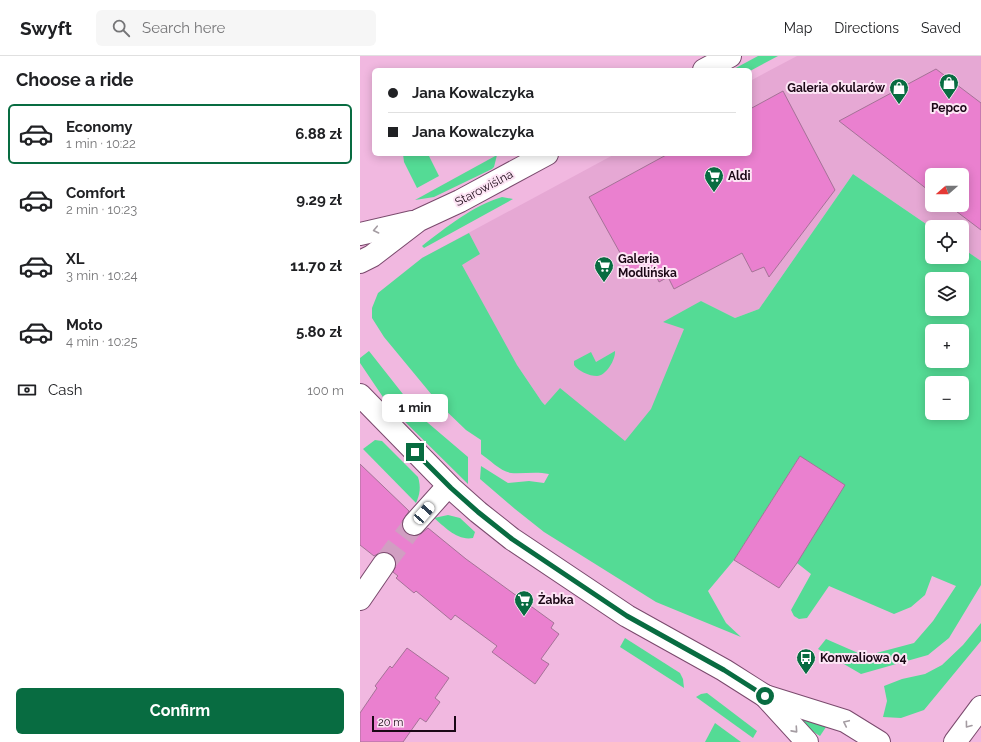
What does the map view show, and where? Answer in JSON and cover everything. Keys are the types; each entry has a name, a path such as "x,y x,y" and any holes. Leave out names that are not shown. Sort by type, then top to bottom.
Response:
{"street":[{"path":"708,68 730,56"},
{"name":"Starowiślna","path":"360,262 372,256 420,220 460,201 543,156"},
{"name":"Starowiślna","path":"360,234 420,220"},
{"path":"360,395 448,486 478,512 512,539 627,616 724,670 765,696 845,722 879,742"},
{"path":"414,524 448,486"},
{"path":"360,599 384,564"},
{"path":"765,696 807,742"},
{"path":"955,742 981,708"}],"shaded area":[{"name":"Galeria Modlińska","path":"797,56 981,56 981,261 969,253 969,220 925,220 925,223 853,174 759,309 735,318 701,301 630,476 542,402 517,365 422,258 611,156 752,156 752,80"}],"green space":[{"path":"758,56 778,56 752,70 752,68 736,68"},
{"path":"403,156 429,156 439,176 417,188 404,162"},
{"path":"497,156 492,169 434,197 415,200"},
{"path":"853,174 925,223 925,264 969,264 969,253 981,261 981,585 949,638 928,655 861,674 818,649 826,639 865,656 914,643 933,621 956,586 932,576 925,595 911,607 894,614 829,586 807,618 799,619 794,616 791,610 811,574 797,563 800,456 734,560 708,591 726,623 741,637 656,602 544,532 480,479 481,466 508,483 529,481 544,483 549,474 507,472 499,468 481,454 481,440 466,430 441,406 384,337 372,318 372,308 378,293 422,258 469,233 480,254 462,265 517,365 542,402 545,405 560,388 625,441 651,409 684,329 663,322 701,301 735,318 759,309"},
{"path":"502,197 513,199 424,248 422,246 470,211"},
{"path":"369,351 421,417 468,457 468,484 389,406 360,363 360,358"},
{"path":"615,351 614,358 610,366 600,375 594,376 587,374 574,365 574,361 591,352 596,362"},
{"path":"375,440 382,441 418,477 420,490 416,503 363,449"},
{"path":"448,515 460,518 475,532 473,538 457,535 434,518"},
{"path":"981,623 981,641 924,710 901,718 883,717 887,701 884,686 902,679 925,674 942,665 963,645"},
{"path":"625,638 680,673 683,679 684,688 620,647"},
{"path":"707,693 757,731 753,738 696,697"},
{"path":"792,710 826,727 820,736 789,717"},
{"path":"715,723 741,742 705,742"}],"building":[{"path":"936,69 981,103 981,230 957,212 969,212 969,168 925,168 925,188 839,121"},
{"name":"Aldi","path":"783,91 835,190 769,277 764,267 752,272 742,253 674,289 668,277 659,282 652,267 634,278 589,197 664,156 752,156 752,108"},
{"path":"800,456 845,485 797,563 779,588 734,560"},
{"path":"360,464 409,511 402,522 402,528 406,534 418,536 428,528 466,559 554,623 551,628 559,634 541,659 549,664 535,684 492,652 497,646 455,615 451,620 416,591 414,593 396,578 398,576 393,572 396,565 395,559 391,554 385,552 374,556 360,545"},
{"path":"407,648 449,678 435,698 440,702 426,722 420,718 403,742 360,742 360,713 377,688 375,686 390,666 392,668"}],"tunnel":[{"path":"384,564 414,524"}],"place":[{"name":"Pepco","path":"949,100"},
{"name":"Galeria okularów","path":"899,105"},
{"name":"Aldi","path":"714,193"},
{"name":"Galeria Modlińska","path":"604,283"},
{"name":"Żabka","path":"524,617"},
{"name":"Konwaliowa 04","path":"806,675"}],"route":[{"path":"415,452 451,488 512,539 627,616 724,670 765,696"}]}
